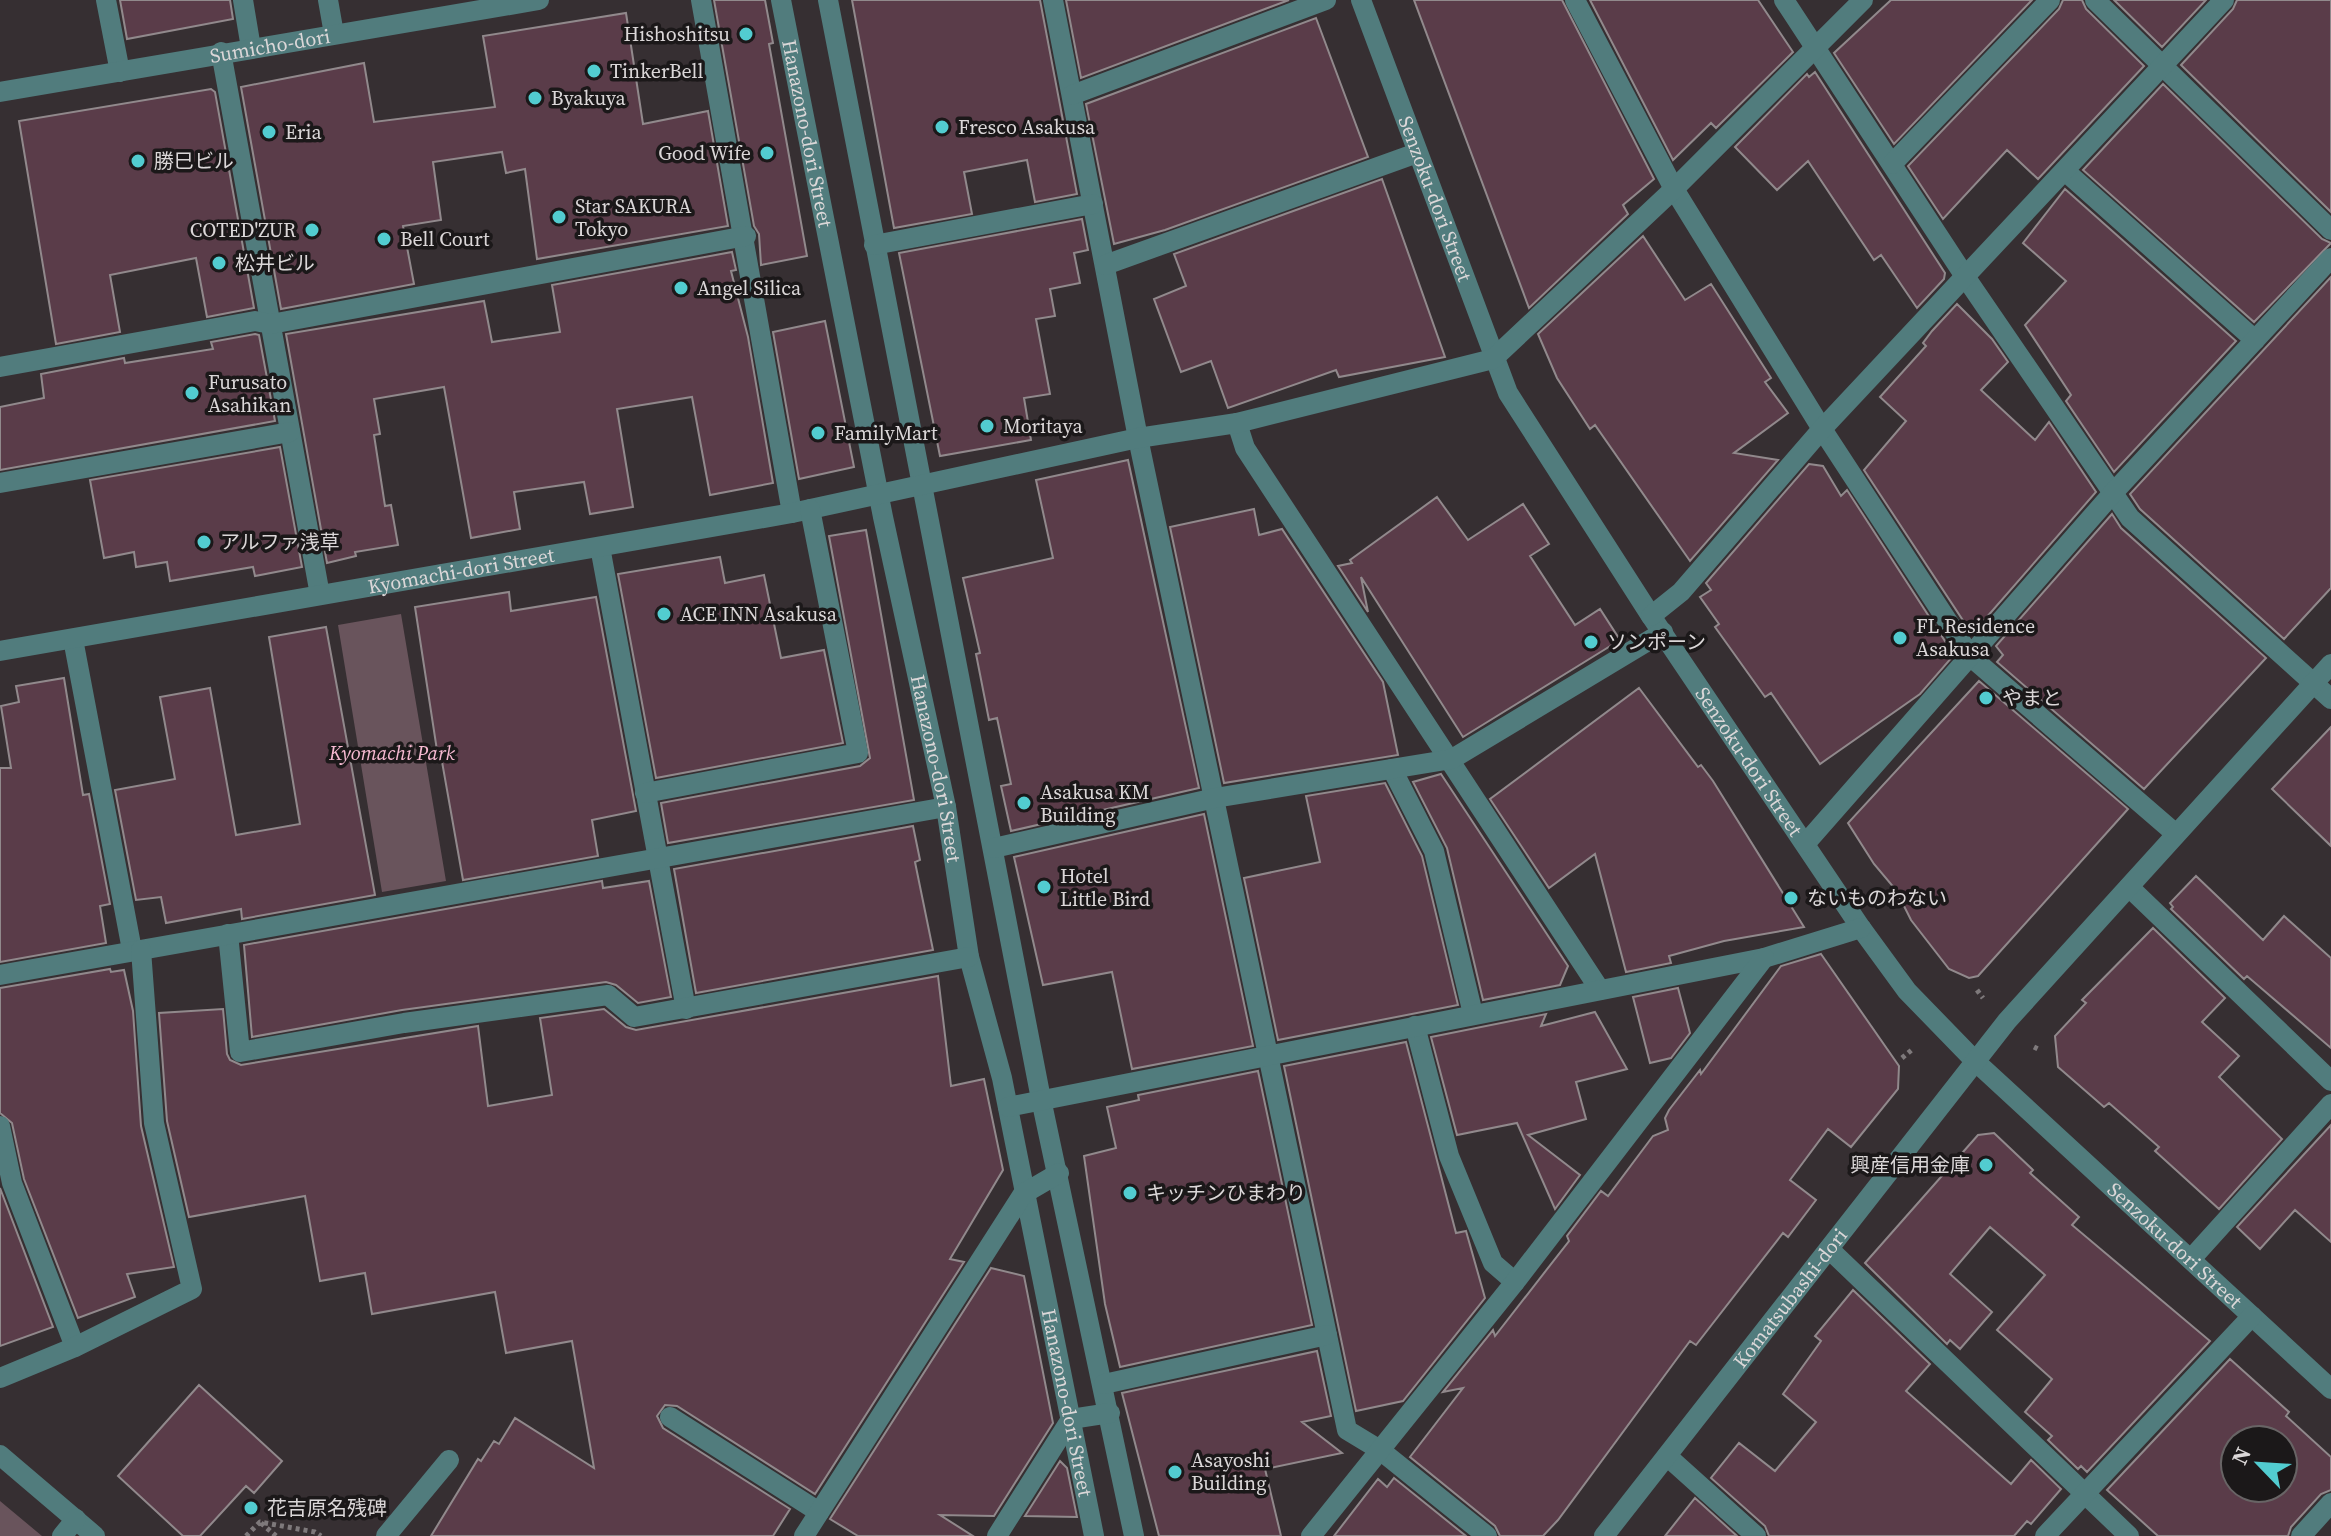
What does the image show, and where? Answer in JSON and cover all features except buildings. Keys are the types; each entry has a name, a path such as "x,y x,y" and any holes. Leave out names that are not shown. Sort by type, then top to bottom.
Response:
{"street":[{"path":"106,0 120,72"},
{"path":"243,0 251,48"},
{"path":"328,0 334,34"},
{"name":"Sumicho-dori","path":"0,92 334,34 435,9 539,0"},
{"path":"645,793 858,753 801,511 701,0"},
{"name":"Hanazono-dori Street","path":"781,0 879,493 946,807 969,957 1008,1107 1094,1536"},
{"name":"Hanazono-dori Street","path":"828,0 919,484 994,848 1041,1099 1134,1536"},
{"path":"1053,0 1138,438 1347,1430 1380,1450 1487,1536"},
{"path":"1072,95 1326,0"},
{"name":"Senzoku-dori Street","path":"1361,0 1508,393 1657,624 1861,928 1907,991 1976,1062 2331,1389"},
{"path":"1575,0 1674,189 1822,429 1971,657 2176,834"},
{"path":"1784,0 1966,278 2130,518 2331,699"},
{"path":"1493,359 1674,189 1863,0"},
{"path":"1892,164 2050,0"},
{"path":"2095,0 2331,230"},
{"path":"994,848 1215,798 1452,759 1657,624 1822,429 2224,0"},
{"path":"221,52 320,595"},
{"path":"1105,265 1417,153"},
{"path":"2065,171 2255,340"},
{"path":"874,245 1093,204"},
{"path":"0,367 255,321 271,324 746,236"},
{"path":"1806,843 2112,494 2331,258"},
{"name":"Kyomachi-dori Street","path":"0,651 801,511 1138,438 1237,423 1493,359"},
{"path":"1237,423 1245,448 1452,759 1600,990"},
{"path":"0,483 290,432"},
{"path":"600,547 686,1009"},
{"path":"0,1378 75,1347 192,1289 154,1123 136,950 73,639"},
{"name":"Komatsubashi-dori","path":"1604,1536 2007,1021 2331,664"},
{"path":"1392,769 1434,851 1473,1014"},
{"path":"0,975 946,807"},
{"path":"2129,887 2331,1081"},
{"path":"1008,1107 1764,958 1861,928"},
{"path":"228,934 240,1052 404,1023 608,995 634,1017 969,957"},
{"path":"1311,1536 1515,1282 1764,958"},
{"path":"1415,1026 1449,1156 1493,1263 1515,1282"},
{"path":"2191,1259 2331,1104"},
{"path":"0,1126 12,1183 75,1347"},
{"path":"804,1536 1023,1194 1059,1173"},
{"path":"1829,1249 2129,1536"},
{"path":"2045,1536 2252,1316"},
{"path":"1104,1384 1327,1335"},
{"path":"997,1536 1071,1419 1110,1413"},
{"path":"670,1417 819,1512"},
{"path":"0,1455 95,1536"},
{"path":"1667,1456 1756,1536"},
{"path":"386,1536 449,1460"},
{"path":"2301,1536 2331,1503"},
{"path":"62,1536 76,1519"}],"path":[{"path":"1977,990 1983,998"},
{"path":"1902,1058 1914,1048"},
{"path":"246,1536 260,1522"},
{"path":"260,1522 276,1536"},
{"path":"260,1522 315,1532 321,1536"}],"green space":[{"name":"Kyomachi Park","path":"401,614 446,881 382,892 338,625"},
{"path":"0,1501 42,1536 0,1536"}],"place":[{"name":"Hishoshitsu","path":"746,34"},
{"name":"TinkerBell","path":"594,71"},
{"name":"Byakuya","path":"535,98"},
{"name":"Fresco Asakusa","path":"942,127"},
{"name":"Eria","path":"269,132"},
{"name":"Good Wife","path":"767,153"},
{"name":"勝巳ビル","path":"138,161"},
{"name":"Star SAKURA Tokyo","path":"559,217"},
{"name":"COTED'ZUR","path":"312,230"},
{"name":"Bell Court","path":"384,239"},
{"name":"松井ビル","path":"219,263"},
{"name":"Angel Silica","path":"681,288"},
{"name":"Furusato Asahikan","path":"192,393"},
{"name":"Moritaya","path":"987,426"},
{"name":"FamilyMart","path":"818,433"},
{"name":"アルファ浅草","path":"204,542"},
{"name":"ACE INN Asakusa","path":"664,614"},
{"name":"FL Residence Asakusa","path":"1900,638"},
{"name":"ソンポーン","path":"1591,642"},
{"name":"やまと","path":"1986,698"},
{"name":"Asakusa KM Building","path":"1024,803"},
{"name":"Hotel Little Bird","path":"1044,887"},
{"name":"ないものわない","path":"1791,898"},
{"name":"興産信用金庫","path":"1986,1165"},
{"name":"キッチンひまわり","path":"1130,1193"},
{"name":"Asayoshi Building","path":"1175,1472"},
{"name":"花吉原名残碑","path":"251,1508"}]}
